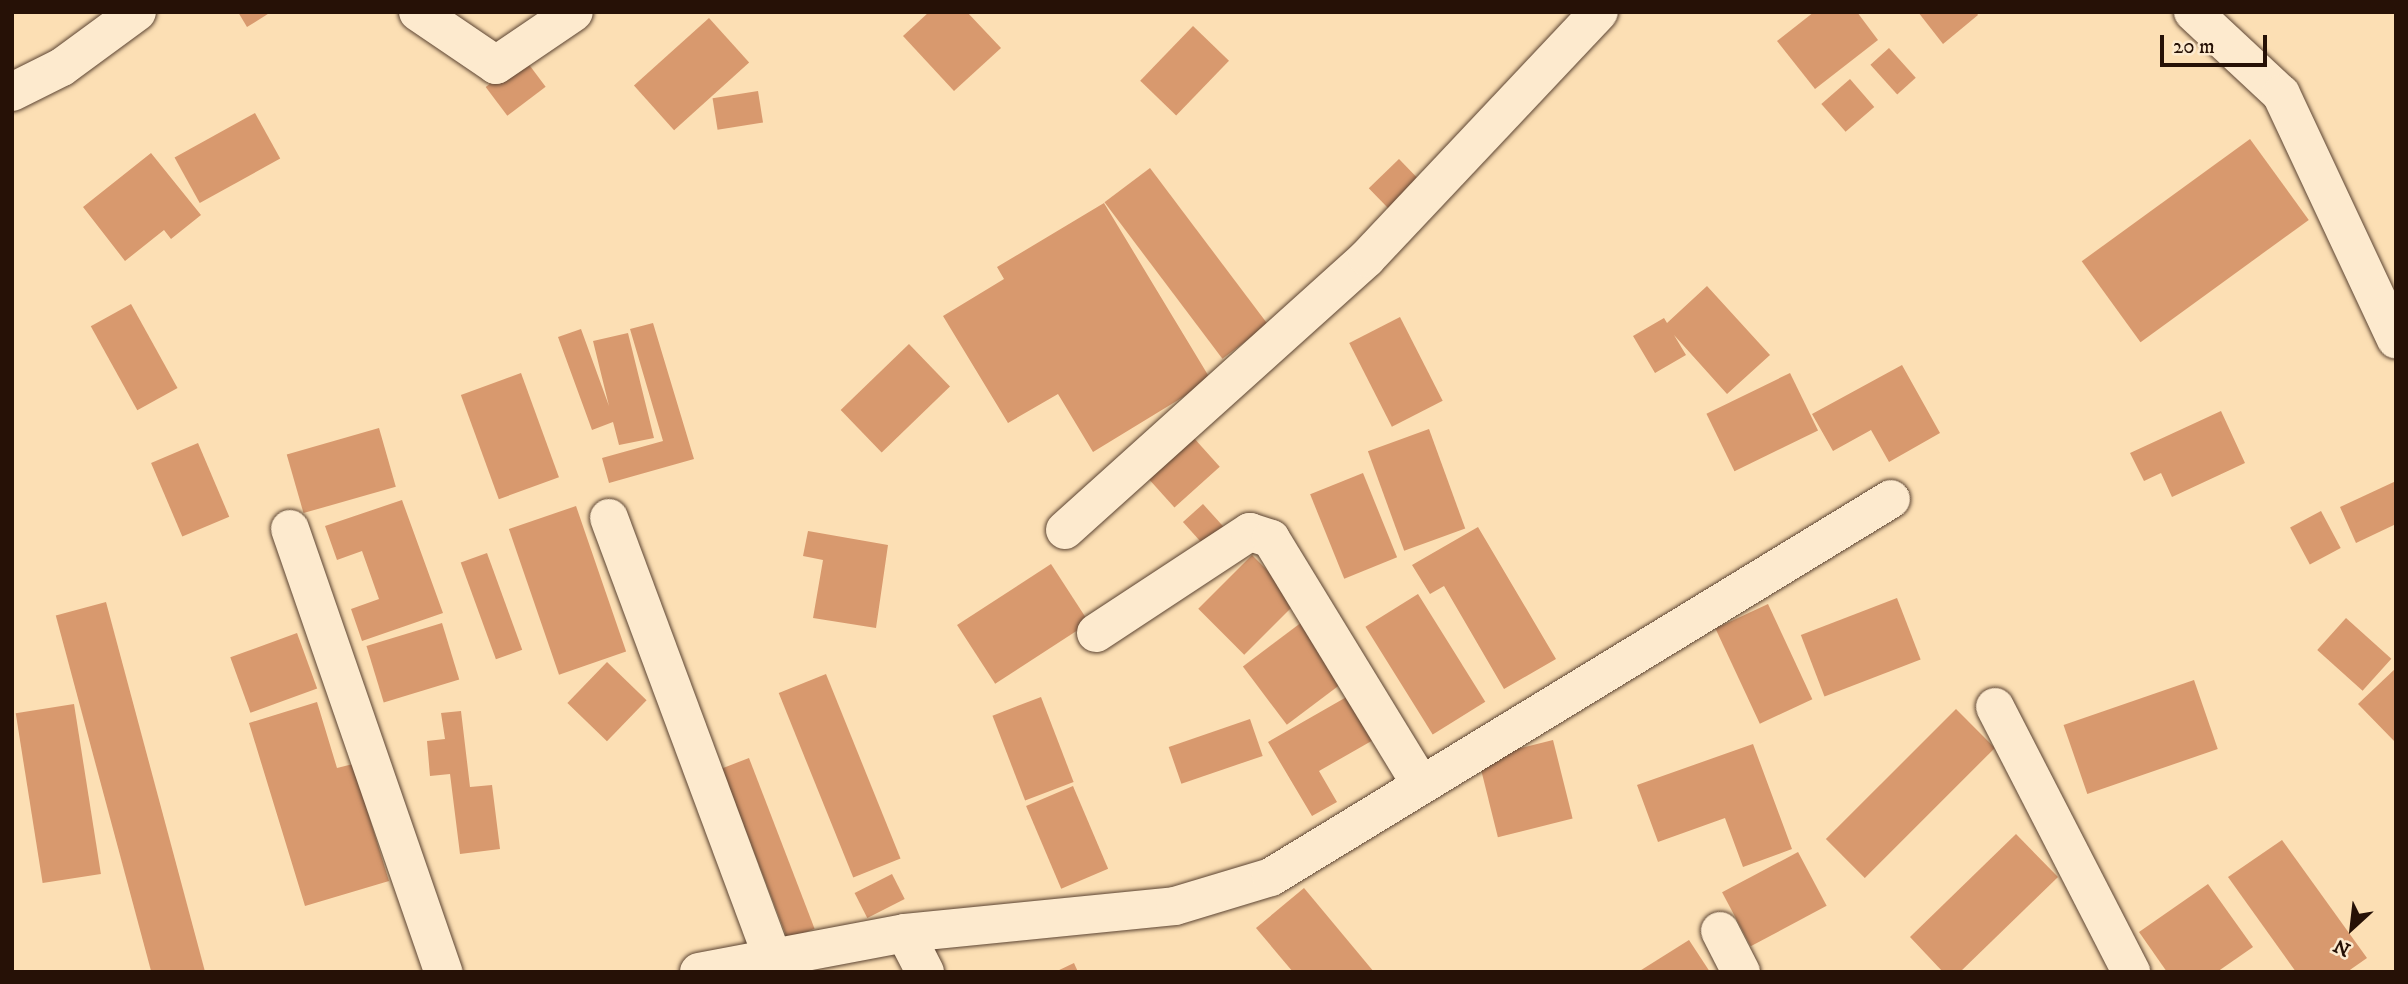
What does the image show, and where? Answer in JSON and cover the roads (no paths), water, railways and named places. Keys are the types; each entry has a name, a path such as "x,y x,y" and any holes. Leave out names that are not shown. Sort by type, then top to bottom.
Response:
{"street":[{"path":"12,92 62,67 137,12"},
{"path":"418,12 496,65 574,12"},
{"path":"1065,530 1367,258 1599,12"},
{"path":"2193,12 2281,94 2396,339"},
{"path":"723,969 772,957 905,933 1175,906 1271,877 1419,781 1891,499"},
{"path":"609,517 772,957"},
{"path":"290,528 443,972"},
{"path":"1096,633 1250,532 1271,539 1419,781"},
{"path":"1995,707 2131,972"},
{"path":"1720,931 1741,972"},
{"path":"905,933 925,972"}]}
